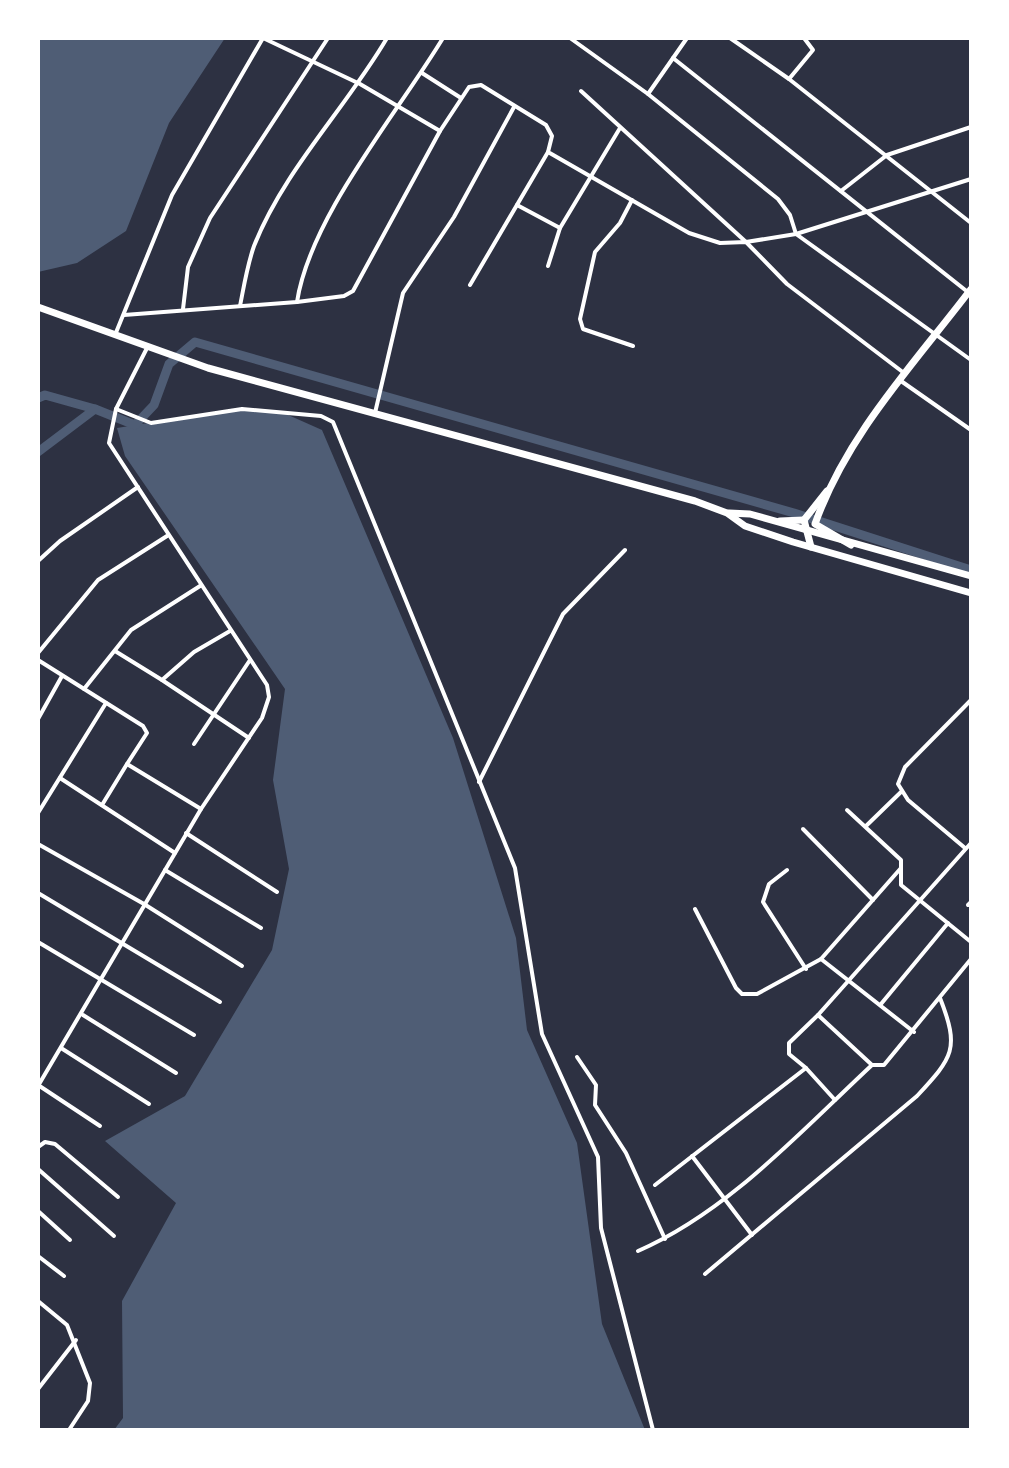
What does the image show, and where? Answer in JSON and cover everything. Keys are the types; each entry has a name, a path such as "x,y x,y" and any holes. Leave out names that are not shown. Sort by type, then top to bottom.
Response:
{"main road":[{"path":"793,542 815,521 857,439 901,376 970,292"},
{"path":"38,307 197,365 695,501 727,513 745,526 971,593"},
{"path":"811,547 805,518 829,489"},
{"path":"727,513 750,514 851,545 971,576"},
{"path":"770,521 805,518"},
{"path":"815,521 851,545"},
{"path":"883,568 888,555"}],"street":[{"path":"114,337 172,195 263,38 360,84 440,131"},
{"path":"183,309 188,267 210,218 263,132 328,38"},
{"path":"240,306 252,255 271,213 360,84 387,38"},
{"path":"297,302 308,255 341,196 443,38"},
{"path":"570,38 648,94 778,199 790,215 796,234 971,360"},
{"path":"648,94 687,38"},
{"path":"730,38 789,79 971,223"},
{"path":"789,79 813,50 804,38"},
{"path":"673,58 865,213 970,292"},
{"path":"422,73 461,98"},
{"path":"124,315 297,302 344,296 353,291 440,131 461,98 477,84 550,130 548,152 470,285"},
{"path":"581,91 746,242 787,284 971,430"},
{"path":"375,412 403,293 447,228 514,107"},
{"path":"548,266 560,228 620,127"},
{"path":"841,191 887,155 971,127"},
{"path":"548,152 707,240 746,242 796,234 971,179"},
{"path":"632,200 620,223 595,252 580,319 583,329 633,346"},
{"path":"517,205 560,228"},
{"path":"100,1126 38,1086 186,833 262,718 269,697 267,685 109,443 116,409 147,348"},
{"path":"116,409 151,423 242,409 321,416 333,422 515,868 542,1034 598,1157 601,1228 653,1430"},
{"path":"38,561 60,541 138,487"},
{"path":"38,653 98,580 168,535"},
{"path":"479,782 563,614 625,550"},
{"path":"84,689 131,630 200,586"},
{"path":"162,680 194,652 230,631"},
{"path":"115,651 249,738"},
{"path":"38,660 146,730 146,739 102,805"},
{"path":"194,744 250,660"},
{"path":"38,719 62,676"},
{"path":"965,848 901,792 898,784 905,767 971,700"},
{"path":"38,813 106,703"},
{"path":"127,764 201,809"},
{"path":"60,778 175,853"},
{"path":"866,826 901,792"},
{"path":"847,810 901,860 898,881 971,942"},
{"path":"803,829 873,900"},
{"path":"186,833 277,892"},
{"path":"835,1100 789,1054 787,1046 971,843"},
{"path":"38,844 144,904 242,966"},
{"path":"695,909 742,994 757,994 821,959 901,868"},
{"path":"165,870 261,928"},
{"path":"787,870 769,884 763,902 806,969"},
{"path":"38,893 123,941 220,1002"},
{"path":"881,1004 948,923"},
{"path":"38,942 194,1035"},
{"path":"821,959 914,1032"},
{"path":"818,1015 872,1065 884,1065 971,959"},
{"path":"705,1274 917,1096 933,1079 952,1049 953,1032 940,998"},
{"path":"82,1015 176,1073"},
{"path":"61,1048 149,1104"},
{"path":"577,1057 596,1085 595,1105 626,1153 665,1239"},
{"path":"638,1251 665,1239 722,1199 872,1065"},
{"path":"655,1185 806,1068"},
{"path":"38,1147 45,1142 55,1144 118,1197"},
{"path":"692,1156 752,1235"},
{"path":"38,1169 114,1236"},
{"path":"38,1211 70,1240"},
{"path":"38,1256 64,1276"},
{"path":"38,1309 40,1302 67,1325 76,1340 90,1392 69,1430"},
{"path":"38,1389 76,1340"}],"water":[{"path":"38,38 225,38 169,123 126,231 77,263 38,272"},
{"path":"234,409 286,414 322,430 453,738 516,938 527,1030 577,1143 602,1324 645,1430 114,1430 123,1418 122,1301 176,1203 105,1141 185,1096 272,950 289,869 273,780 285,689 125,456 117,428"}],"waterway":[{"path":"38,452 95,409 135,425 154,405 169,364 195,342 794,513 971,570"},
{"path":"38,398 45,395 95,409"}]}
